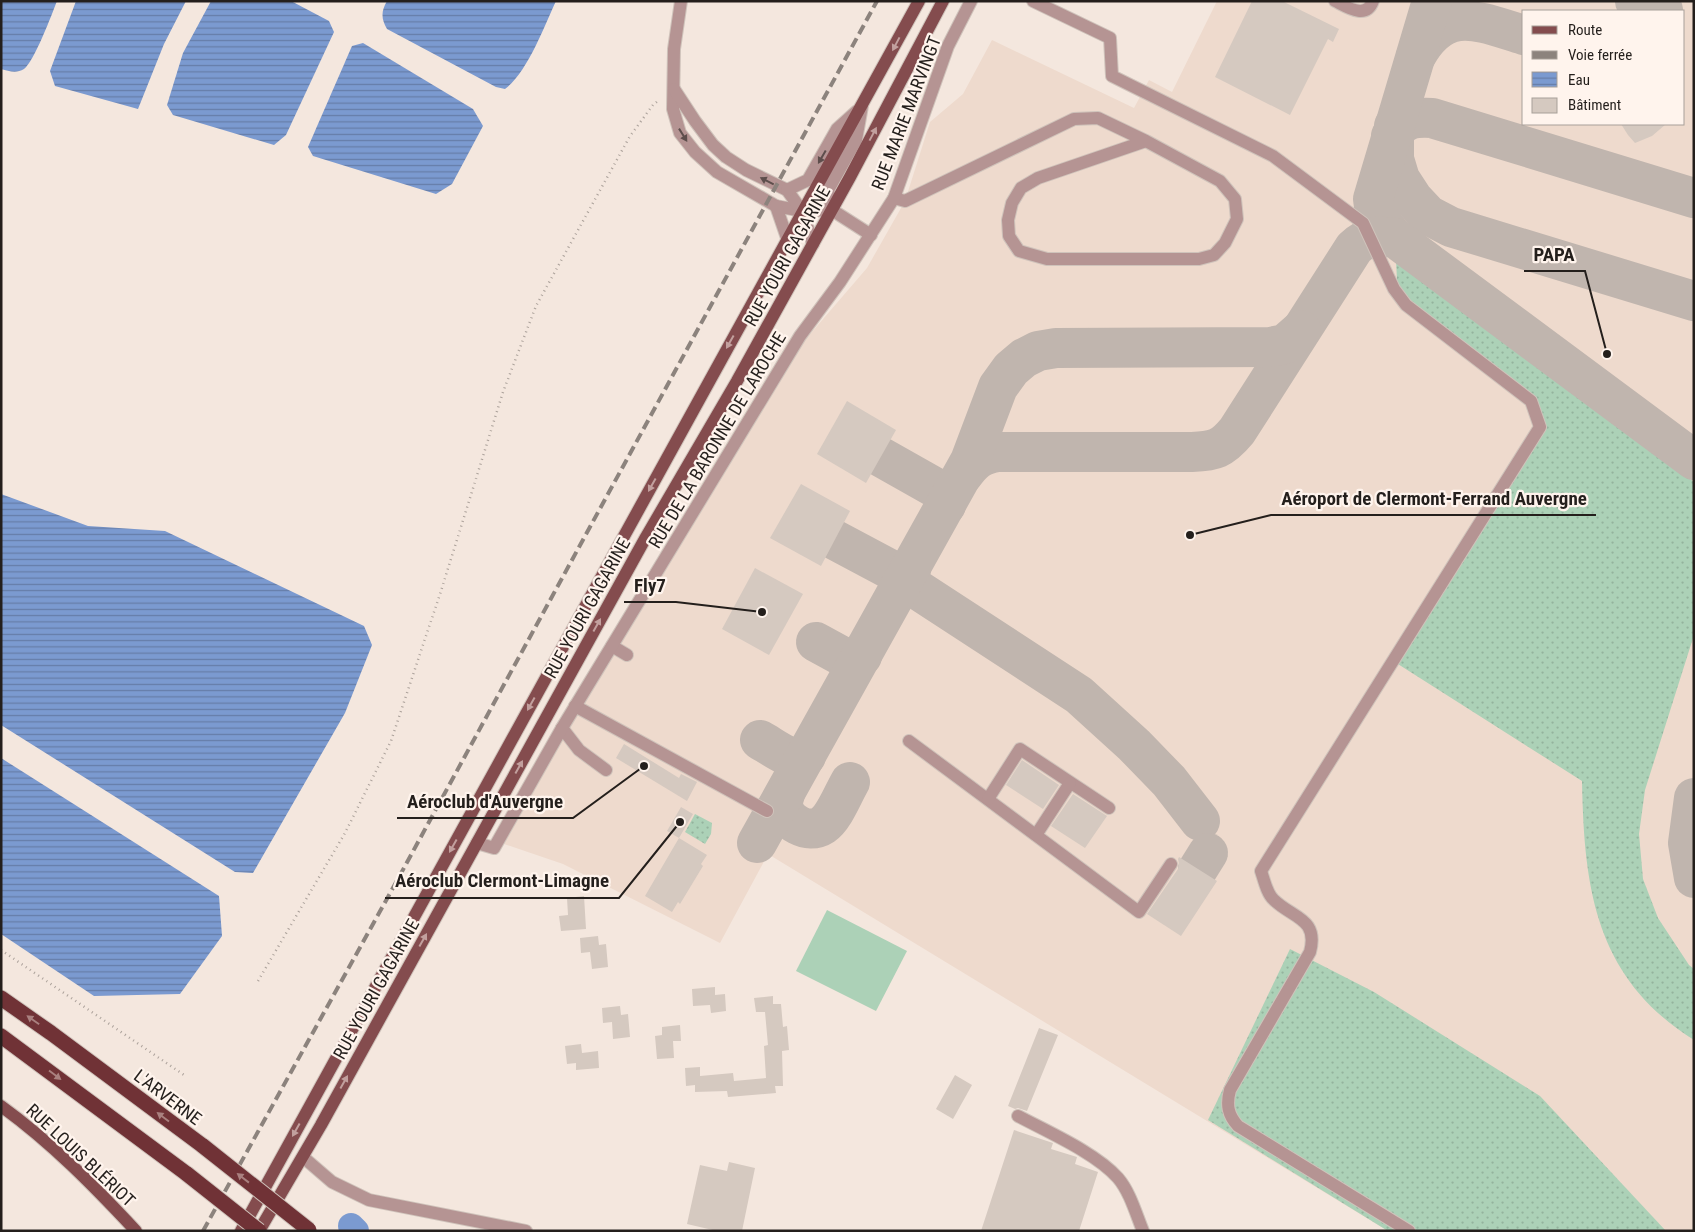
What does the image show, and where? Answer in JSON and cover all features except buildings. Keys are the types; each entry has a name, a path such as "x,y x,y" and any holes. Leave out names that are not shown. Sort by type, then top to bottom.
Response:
{"highway":[{"name":"L'ARVERNE","path":"1,998 202,1146 309,1230"},
{"path":"1,1036 187,1174 259,1231"}],"main road":[{"name":"RUE YOURI GAGARINE","path":"241,1231 919,1"},
{"name":"RUE YOURI GAGARINE","path":"259,1231 303,1157 646,537 737,381 832,210 943,1"},
{"name":"RUE LOUIS BLÉRIOT","path":"1,1106 38,1134 92,1184 136,1231"}],"street":[{"path":"681,1 674,49 674,109 680,132 695,152 716,172 776,206 802,211 832,210 871,235"},
{"name":"RUE MARIE MARVINGT","path":"871,235 894,198 948,46 971,1"},
{"path":"1033,1 1110,38 1112,76 1273,156 1363,223 1394,289 1406,305 1531,401 1540,427 1261,871 1272,899 1301,918 1308,925 1313,941 1310,952 1230,1090 1228,1100 1232,1119 1238,1126 1409,1231"},
{"path":"1335,1 1355,11 1365,11 1372,5 1373,1"},
{"path":"674,89 695,121 726,157 746,170 787,190 802,211 813,244"},
{"path":"787,190 808,180 837,129 862,106"},
{"path":"832,210 828,190 856,140 862,106"},
{"path":"894,198 905,201 1074,119 1098,118 1146,141 1220,181 1235,199 1237,219 1226,243 1214,254 1200,259 1047,259 1019,251 1009,236 1008,220 1012,202 1021,188 1038,178 1146,141"},
{"path":"776,206 788,238"},
{"name":"RUE DE LA BARONNE DE LAROCHE","path":"476,843 494,848 562,728 800,336 840,282 871,235"},
{"path":"612,646 627,655"},
{"path":"576,706 767,811"},
{"path":"562,728 579,750 606,770"},
{"path":"909,741 1139,912 1171,864"},
{"path":"988,799 1020,749 1109,808"},
{"path":"1036,835 1070,783"},
{"path":"1018,1116 1095,1159 1118,1178 1132,1203 1143,1231"},
{"path":"303,1157 332,1182 369,1200 526,1231"}],"path":[{"path":"258,981 345,833 391,741 441,591 503,392 536,306 630,136 653,105 674,89"},
{"path":"1,950 184,1075"}],"shaded area":[{"path":"1217,1 1694,1 1694,1231 1388,1231 768,854 720,943 563,864 504,844 567,731 805,340 867,268 905,201 930,122 963,94 992,40 1134,108 1149,80 1172,92"}],"green space":[{"path":"1396,259 1694,482 1694,635 1645,790 1639,834 1643,879 1658,918 1689,965 1694,969 1694,1040 1661,1015 1635,988 1616,959 1602,927 1592,894 1586,858 1582,781 1390,659 1541,415 1398,303"},
{"path":"695,814 712,823 711,834 705,844 685,832"},
{"path":"827,910 907,951 876,1011 796,971"},
{"path":"1290,949 1374,992 1540,1096 1666,1231 1388,1231 1208,1120"}],"water":[{"path":"1,1 57,1 33,57 24,69 18,71 13,72 1,69"},
{"path":"76,1 186,1 164,44 138,109 55,86 50,71"},
{"path":"211,1 291,1 329,21 334,32 286,135 274,145 173,115 167,105 183,53"},
{"path":"387,1 556,1 528,61 513,82 505,89 496,87 387,29 382,15"},
{"path":"363,43 473,109 483,126 452,184 436,194 313,156 308,147 352,46"},
{"path":"1,494 88,526 165,531 364,626 372,645 345,713 253,873 235,872 1,725"},
{"path":"1,758 219,896 222,936 180,994 94,996 1,934"}],"waterway":[{"path":"351,1226 356,1231"}],"taxiway":[{"path":"1395,238 1380,220 1375,210 1373,199 1432,1"},
{"path":"1635,1 1663,10"},
{"path":"1416,56 1427,40 1439,29 1451,23 1477,22 1522,34"},
{"path":"1391,136 1408,120 1432,118 1694,198"},
{"path":"1394,126 1394,159 1400,179 1413,199 1428,215 1451,227 1694,301"},
{"path":"963,475 977,459 997,452 1192,452 1218,448 1227,442 1237,431 1354,248 1364,240 1373,237 1395,238 1694,460"},
{"path":"757,843 970,461 998,387 1011,369 1024,358 1038,351 1056,348 1270,347 1285,344 1301,330"},
{"path":"881,457 943,492 947,498 946,505"},
{"path":"835,540 897,573 904,574 911,568"},
{"path":"911,568 910,579 915,588 1079,695 1134,745 1169,781 1200,821"},
{"path":"816,642 849,660 856,660 862,656"},
{"path":"760,740 789,756 795,758 806,756"},
{"path":"785,794 783,805 788,817 804,828 817,828 831,817 850,782"},
{"path":"1694,798 1688,843 1694,878"},
{"path":"1198,869 1208,853"}],"railway":[{"path":"203,1231 399,877 877,1"}],"place":[{"name":"PAPA","path":"1607,354"},
{"name":"Aéroport de Clermont-Ferrand Auvergne","path":"1190,535"},
{"name":"Fly7","path":"762,612"},
{"name":"Aéroclub d'Auvergne","path":"644,766"},
{"name":"Aéroclub Clermont-Limagne","path":"680,822"}]}
